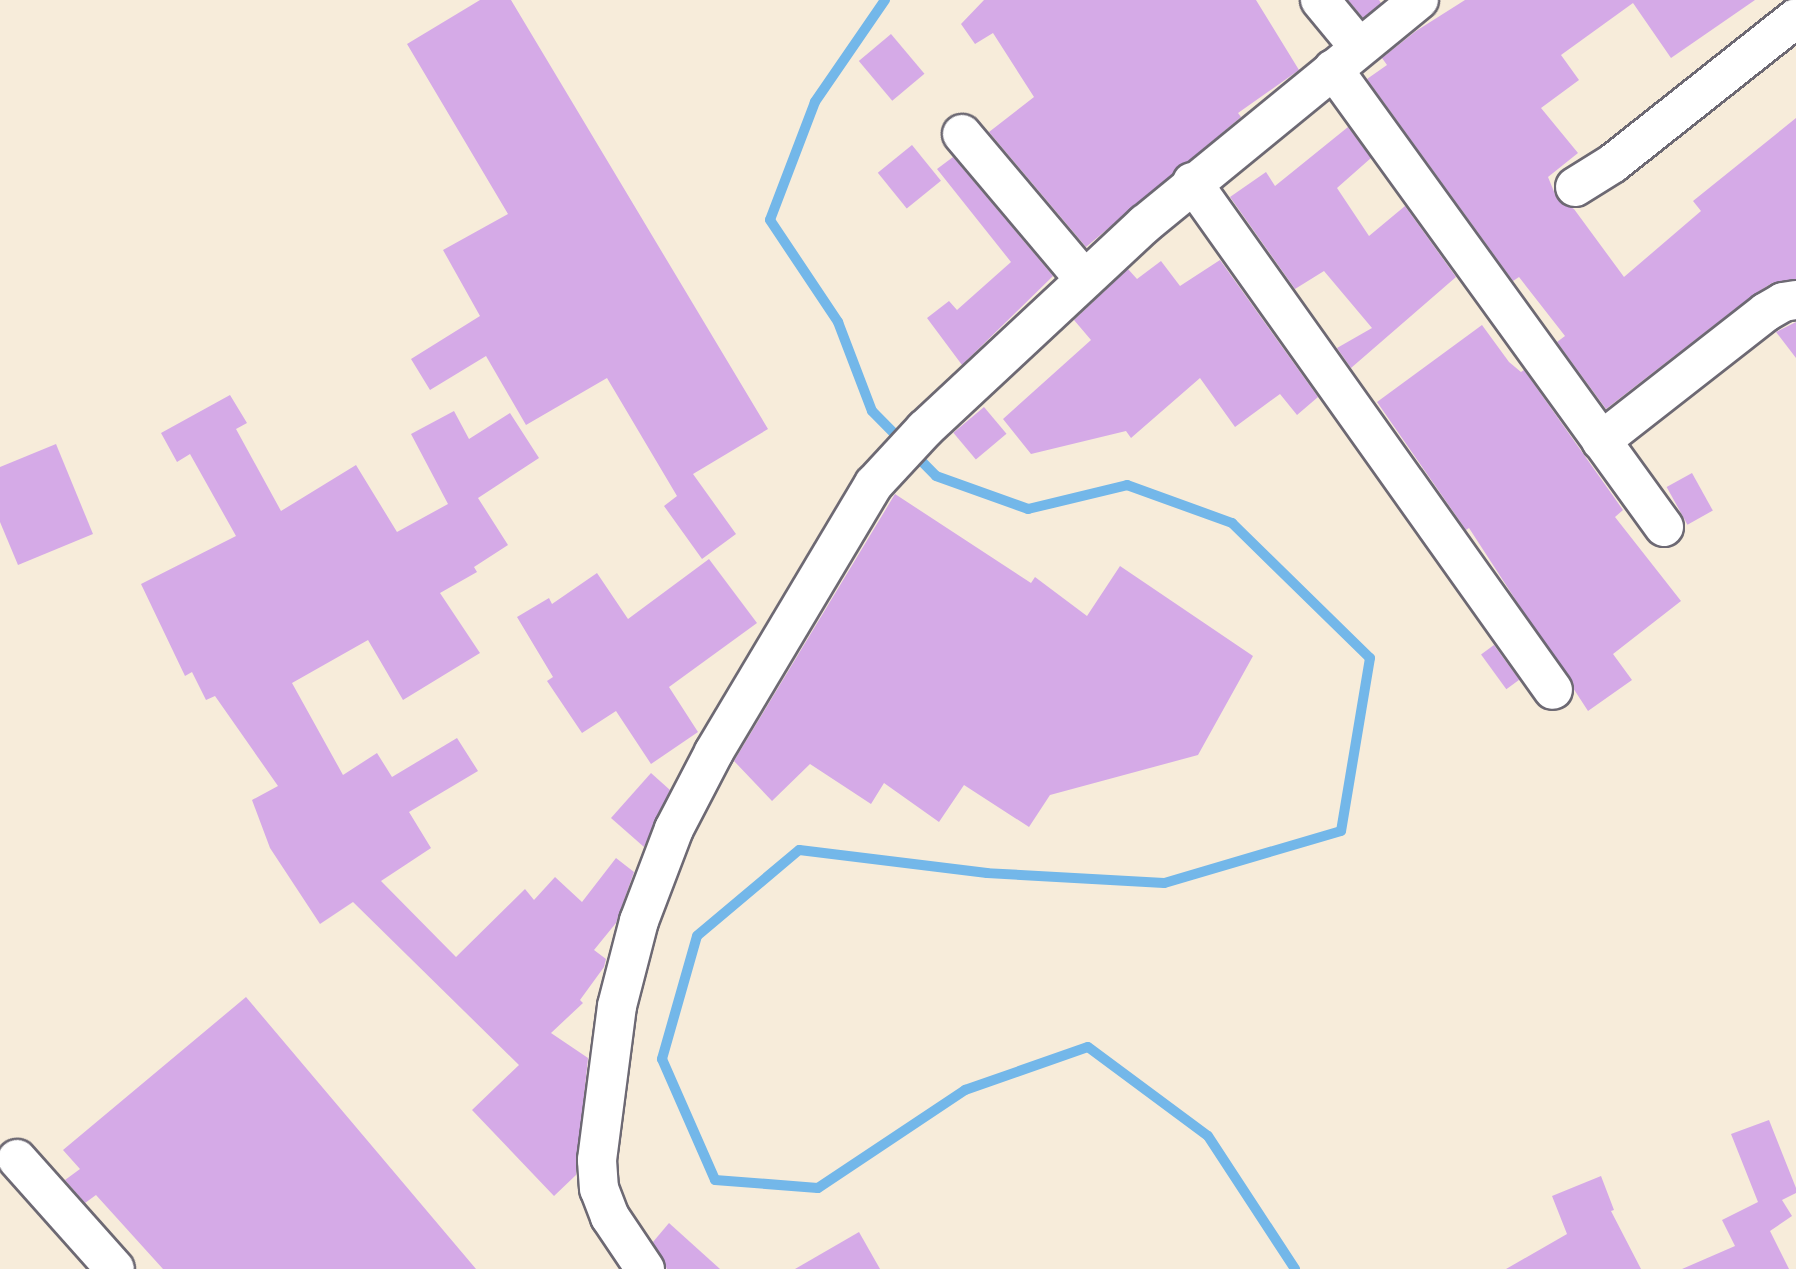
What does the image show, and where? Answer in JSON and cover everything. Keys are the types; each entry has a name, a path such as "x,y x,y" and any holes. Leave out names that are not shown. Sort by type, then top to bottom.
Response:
{"street":[{"path":"1320,0 1345,58 1601,440 1664,527"},
{"path":"645,1269 610,1217 599,1189 597,1160 617,1006 639,921 674,829 714,752 874,484 925,429 1084,279 1192,182 1419,0"},
{"path":"1575,187 1612,164 1796,18"},
{"path":"962,134 1084,279"},
{"path":"1192,182 1553,690"},
{"path":"1601,440 1766,313 1783,302 1796,300"},
{"path":"17,1159 115,1269"}],"building":[{"path":"480,0 511,0 768,429 693,474 736,534 702,559 664,506 677,496 607,378 526,425 486,356 430,390 411,359 480,316 443,250 508,214 407,44"},
{"path":"984,0 1256,0 1299,70 1238,113 1241,117 1086,247 989,132 1034,97 993,33 975,44 961,24"},
{"path":"1348,0 1379,0 1381,3 1363,18"},
{"path":"1465,0 1755,0 1671,58 1633,3 1561,55 1579,80 1541,108 1578,153 1548,177 1557,199 1574,209 1624,277 1701,211 1693,201 1796,118 1796,279 1772,283 1753,295 1606,409 1557,342 1565,336 1519,277 1513,281 1367,79 1387,65 1382,58 1416,31"},
{"path":"891,34 924,74 892,101 859,61"},
{"path":"1348,127 1371,158 1337,188 1369,236 1405,206 1456,277 1351,368 1337,348 1372,328 1324,271 1295,289 1230,197 1266,172 1275,186"},
{"path":"912,145 941,181 907,208 878,173"},
{"path":"953,157 1053,276 962,365 927,318 949,301 957,310 1011,262 937,169"},
{"path":"1220,260 1318,397 1297,415 1280,394 1235,427 1200,378 1131,438 1126,431 1031,454 1003,419 1091,340 1074,320 1128,269 1137,279 1161,261 1180,286"},
{"path":"1796,322 1796,358 1776,332"},
{"path":"1482,325 1509,362 1521,372 1524,370 1623,510 1615,517 1681,601 1613,654 1632,680 1588,711 1469,528 1466,530 1377,402"},
{"path":"230,395 247,423 236,429 281,511 356,465 397,532 448,504 411,434 454,411 469,439 510,413 539,458 478,498 508,545 474,567 477,572 440,593 480,653 403,700 368,640 292,683 343,775 377,753 392,777 457,738 478,771 409,812 431,848 381,881 456,957 525,889 534,900 555,877 582,902 616,858 634,872 616,923 594,950 606,959 604,967 580,1000 583,1003 551,1033 588,1058 576,1175 554,1196 472,1110 519,1065 353,902 320,924 270,848 252,800 278,786 215,696 206,700 192,672 185,676 141,584 236,536 190,454 177,462 161,433"},
{"path":"984,407 1006,434 976,460 953,433"},
{"path":"56,444 93,534 18,565 0,522 0,467"},
{"path":"1692,473 1713,511 1687,525 1667,487"},
{"path":"895,494 1031,583 1035,577 1087,616 1120,566 1253,656 1198,755 1050,795 1029,827 964,785 939,822 884,783 871,804 810,764 772,801 734,761"},
{"path":"709,559 757,623 669,687 698,732 651,764 616,711 582,733 547,681 553,677 517,617 549,598 552,604 597,573 628,619"},
{"path":"1494,645 1519,680 1506,689 1481,654"},
{"path":"651,773 670,790 644,847 611,818"},
{"path":"246,997 476,1269 163,1269 96,1195 85,1203 65,1180 80,1169 63,1150"},
{"path":"1769,1120 1796,1188 1796,1193 1782,1200 1792,1216 1770,1231 1789,1269 1682,1269 1735,1246 1722,1220 1758,1202 1731,1134"},
{"path":"1601,1176 1614,1210 1611,1211 1641,1269 1506,1269 1567,1234 1552,1196"},
{"path":"669,1223 720,1269 667,1269 653,1242"},
{"path":"859,1232 880,1269 795,1269"}],"waterway":[{"path":"885,0 815,102 770,220 838,322 872,411 936,476 1028,509 1127,485 1232,523 1370,658 1341,831 1164,883 987,873 799,850 697,936 662,1059 715,1180 818,1188 965,1090 1088,1047 1208,1136 1295,1269"}]}
